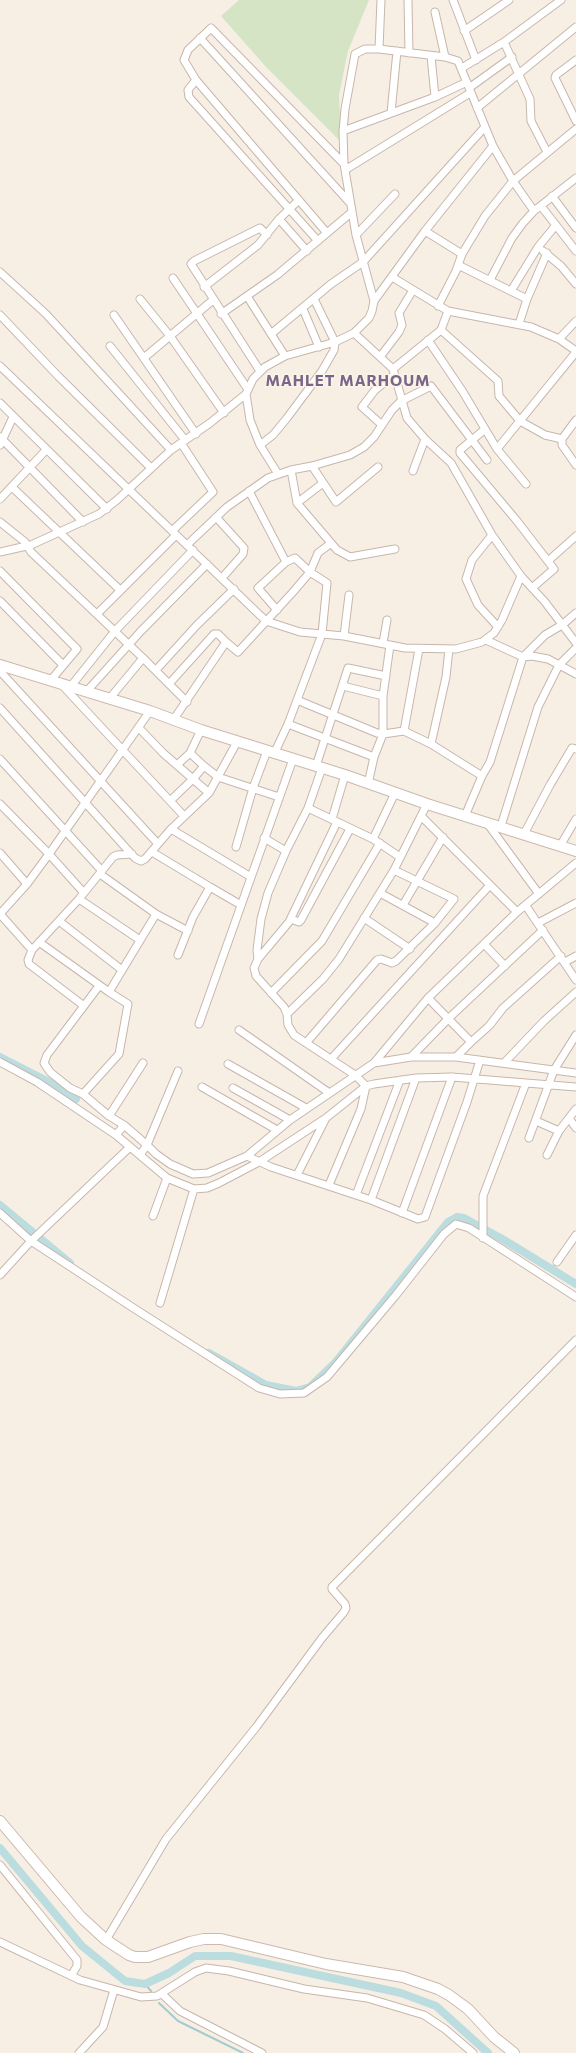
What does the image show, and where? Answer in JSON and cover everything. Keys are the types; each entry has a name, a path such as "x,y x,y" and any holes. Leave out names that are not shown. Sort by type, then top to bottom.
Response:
{"street":[{"path":"379,49 381,0"},
{"path":"408,0 409,53"},
{"path":"453,0 476,60"},
{"path":"464,31 509,0"},
{"path":"462,68 504,42 561,0"},
{"path":"435,12 445,58"},
{"path":"477,108 576,27"},
{"path":"327,233 293,191 196,80 184,60 188,50 210,28 345,167"},
{"path":"200,38 350,203"},
{"path":"504,42 520,74 530,99 531,121 547,152"},
{"path":"374,302 356,235 345,167 343,131 348,85 353,57 357,52 379,49 456,60 462,68 468,88 493,146 513,181 534,211"},
{"path":"391,113 397,51"},
{"path":"431,56 435,96"},
{"path":"345,167 512,58"},
{"path":"576,60 556,75 576,121"},
{"path":"196,80 188,90 189,97 318,241"},
{"path":"343,131 435,96 468,88"},
{"path":"271,334 303,309 331,284 363,262 484,128"},
{"path":"438,306 462,254 485,216 513,181 576,129"},
{"path":"0,552 28,546 83,522 107,509 150,467 171,450 224,413 247,391 260,371 285,356 335,342 354,333 369,318 374,302 425,231 493,146"},
{"path":"490,280 512,238 534,211 576,178"},
{"path":"356,235 395,194"},
{"path":"552,196 576,228"},
{"path":"204,287 258,245 288,209 299,200"},
{"path":"541,206 576,251"},
{"path":"222,314 307,251 352,212"},
{"path":"279,219 307,251"},
{"path":"511,291 538,247 556,225"},
{"path":"260,371 191,266 192,262 260,228 267,235"},
{"path":"425,231 462,254"},
{"path":"538,247 546,253 576,284"},
{"path":"519,324 527,299 546,253"},
{"path":"458,265 527,299"},
{"path":"0,272 46,314 171,450"},
{"path":"392,277 448,311 466,316 519,324 559,339 576,352 497,449"},
{"path":"173,278 247,391 250,420 260,445 278,474"},
{"path":"380,357 399,332 402,325 399,313 414,290"},
{"path":"247,296 285,356"},
{"path":"140,299 170,336 224,413"},
{"path":"260,445 279,427 322,371 332,354 335,342 314,299"},
{"path":"145,357 213,300"},
{"path":"303,309 319,347"},
{"path":"382,425 362,407 375,390 428,340 441,330 448,311"},
{"path":"0,315 58,376 150,467"},
{"path":"114,315 145,357 196,434"},
{"path":"559,339 576,321"},
{"path":"441,330 498,381 499,396 520,421 545,435 562,439"},
{"path":"354,333 394,372 406,418 425,439 451,463 492,535 521,576 576,643"},
{"path":"428,340 463,392 484,430 497,449 526,484"},
{"path":"97,614 213,492 183,442 110,346"},
{"path":"0,366 266,621 300,632 344,636 419,649 449,649 473,645 486,640 498,627 521,576"},
{"path":"187,545 216,517 249,491 278,474 312,466 354,453 370,441 392,410 401,401 431,386 487,460"},
{"path":"0,403 107,509"},
{"path":"13,417 1,440 83,522"},
{"path":"576,420 562,439 564,450 576,465"},
{"path":"484,430 460,450 460,453 518,521 554,569 532,588"},
{"path":"413,471 425,439"},
{"path":"0,499 46,450"},
{"path":"312,466 336,502 378,467"},
{"path":"291,470 297,503 330,544 341,554 350,558 394,549"},
{"path":"297,503 323,483"},
{"path":"12,487 120,590"},
{"path":"249,491 286,562"},
{"path":"216,517 244,548 243,554 222,578"},
{"path":"0,522 20,538 28,546 31,552 156,670 187,702"},
{"path":"492,535 472,560 466,579 478,606 498,627"},
{"path":"548,561 576,536"},
{"path":"169,684 214,634 218,634 238,652 310,572 315,557 330,544"},
{"path":"70,686 115,631 193,550"},
{"path":"236,847 253,788 270,752 288,724 322,634 327,583 310,572 295,558 286,562 258,588 277,610"},
{"path":"87,691 128,644 207,564"},
{"path":"0,571 77,647 77,650 63,665 56,681"},
{"path":"156,670 197,625 234,589"},
{"path":"344,636 350,595"},
{"path":"0,601 63,665"},
{"path":"466,816 482,776 490,762 523,657 545,635 562,625 576,613"},
{"path":"368,784 374,757 383,734 383,696 386,676 387,620"},
{"path":"486,640 523,657 539,657 576,674"},
{"path":"174,719 187,702 226,642"},
{"path":"501,826 538,707 559,665 576,648"},
{"path":"404,731 419,649"},
{"path":"431,744 446,677 449,649"},
{"path":"0,658 3,668 158,844"},
{"path":"110,698 143,658"},
{"path":"3,668 56,681 110,698 237,742 345,775 427,804 501,826 576,851"},
{"path":"258,959 258,945 264,905 286,852 308,808 319,767 324,739 348,668 386,676"},
{"path":"56,681 184,816"},
{"path":"343,686 383,696"},
{"path":"297,700 383,734 404,731 431,744 482,776"},
{"path":"0,708 132,854 141,861 152,852 184,816 209,794 237,742"},
{"path":"32,950 0,915 27,884 66,831 150,711"},
{"path":"288,724 374,757"},
{"path":"139,728 209,794"},
{"path":"177,765 190,754 201,730"},
{"path":"524,834 572,748 576,749"},
{"path":"190,754 218,777 279,797"},
{"path":"0,759 66,831 101,873 156,914 188,931"},
{"path":"199,1024 250,877 293,760"},
{"path":"170,801 204,766"},
{"path":"345,775 335,820 291,919 258,959 254,972 284,1007 287,1014 288,1025 292,1032 355,1075 366,1086"},
{"path":"374,839 395,793"},
{"path":"0,804 49,854 82,896 140,940"},
{"path":"287,1014 333,966 394,870 427,804"},
{"path":"308,808 374,839 400,857"},
{"path":"421,816 517,912"},
{"path":"560,846 576,819"},
{"path":"487,823 538,894"},
{"path":"172,829 250,877"},
{"path":"291,919 299,922 301,920 350,829"},
{"path":"403,905 443,837"},
{"path":"264,838 286,852"},
{"path":"271,993 322,941 380,843"},
{"path":"152,852 241,905"},
{"path":"0,853 27,884"},
{"path":"84,1006 29,964 28,960 32,950 82,896 114,856 132,854"},
{"path":"99,986 47,1055 44,1063 50,1072 70,1088 82,1094 109,1116 124,1125 156,1154 170,1164 193,1174 208,1173 247,1156 277,1130 306,1108 328,1092 374,1063 428,998 517,912 576,863"},
{"path":"306,1043 377,960 381,958 394,962 410,949 435,923 454,899 394,870"},
{"path":"331,1059 490,885"},
{"path":"178,955 210,887"},
{"path":"380,893 435,923"},
{"path":"526,906 576,980"},
{"path":"538,923 575,906"},
{"path":"109,992 156,914"},
{"path":"364,918 410,949"},
{"path":"59,921 122,970"},
{"path":"411,1057 448,1018 543,930"},
{"path":"40,942 99,986 128,1004 119,1054 82,1094"},
{"path":"484,944 505,966"},
{"path":"456,1057 489,1026 503,1008 563,959 576,956"},
{"path":"505,1062 544,1021 576,992"},
{"path":"428,998 471,1042"},
{"path":"239,1030 328,1092"},
{"path":"529,1138 554,1070 576,1035"},
{"path":"374,1063 411,1057 456,1057 505,1062 576,1073"},
{"path":"247,1156 259,1162 371,1200 418,1219 425,1218 480,1060"},
{"path":"0,1062 37,1082 116,1135 167,1178 194,1189 207,1188 259,1162 326,1118 366,1086 416,1078 452,1077 576,1087"},
{"path":"109,1116 143,1063"},
{"path":"228,1064 306,1108"},
{"path":"140,1155 147,1145 178,1071"},
{"path":"402,1213 452,1077"},
{"path":"371,1200 416,1078"},
{"path":"356,1195 400,1080"},
{"path":"483,1238 483,1196 526,1083"},
{"path":"329,1185 361,1109 366,1086"},
{"path":"202,1087 277,1130"},
{"path":"232,1088 290,1120"},
{"path":"547,1155 559,1131 576,1109"},
{"path":"297,1175 326,1118"},
{"path":"569,1118 576,1128"},
{"path":"536,1121 559,1131"},
{"path":"116,1135 124,1125"},
{"path":"0,1276 34,1238 130,1147"},
{"path":"153,1216 167,1178"},
{"path":"160,1303 194,1189"},
{"path":"0,1213 34,1238 259,1388 280,1394 291,1395 310,1390 331,1373 448,1229 456,1224 461,1224 576,1297"},
{"path":"557,1262 576,1235"},
{"path":"106,1940 166,1839 257,1726 322,1638 344,1612 346,1608 345,1604 332,1589 332,1587 576,1340"},
{"path":"0,1822 82,1917 106,1940 129,1955 142,1958 156,1955 190,1942 204,1939 221,1939 326,1964 403,1978 438,1989 449,1995 468,2009 494,2038 514,2053"},
{"path":"0,1864 77,1960 77,1966 71,1976"},
{"path":"0,1942 71,1976 114,1990 146,1998 162,1994 187,1976 202,1969 214,1968 304,1989 368,1998 424,2014 445,2029 473,2053"},
{"path":"80,2053 102,2027 114,1990"},
{"path":"162,1994 180,2011 262,2053"}],"green space":[{"path":"239,0 369,0 348,51 339,95 341,142 267,68 221,16"}],"waterway":[{"path":"0,1057 51,1083 76,1099"},
{"path":"0,1205 70,1263"},
{"path":"209,1353 266,1385 296,1391 310,1387 335,1363 448,1222 457,1217 464,1218 504,1240 576,1284"},
{"path":"0,1848 82,1946 125,1981 145,1984 169,1973 195,1956 231,1956 401,1993 436,2006 488,2053"},
{"path":"145,1984 151,1991"},
{"path":"159,2003 178,2021 243,2053"}],"district":[{"name":"MAHLET MARHOUM","path":"348,381"}]}
